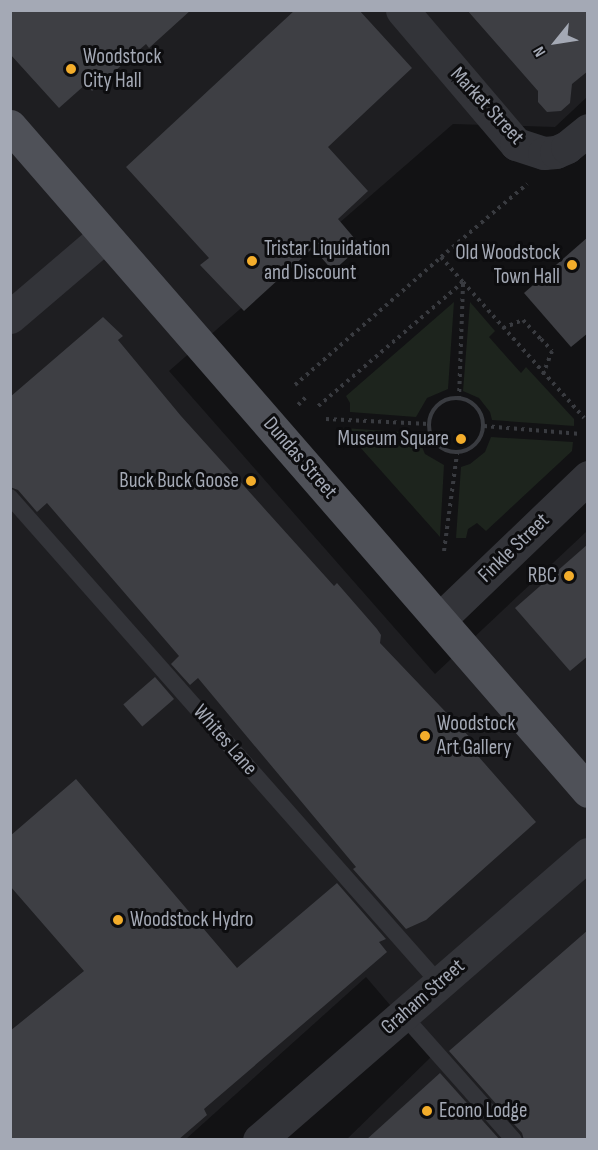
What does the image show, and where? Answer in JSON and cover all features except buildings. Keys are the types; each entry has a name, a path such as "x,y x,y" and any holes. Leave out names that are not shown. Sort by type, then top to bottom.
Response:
{"main road":[{"name":"Dundas Street","path":"10,126 588,791"}],"street":[{"name":"Market Street","path":"402,10 516,144 544,153 556,152 567,147 588,129"},
{"path":"10,317 105,236"},
{"name":"Finkle Street","path":"440,618 588,477"},
{"name":"Graham Street","path":"259,1140 588,854"}],"lane":[{"name":"Whites Lane","path":"10,497 439,983"},
{"path":"404,1015 514,1140"}],"path":[{"path":"295,385 529,182"},
{"path":"441,257 543,375 584,418"},
{"path":"459,399 463,282"},
{"path":"316,408 463,282"},
{"path":"503,328 523,320 552,351 543,375"},
{"path":"459,399 472,403 478,409 484,426 477,443 471,449 457,453 437,445 428,428 433,411 439,405 446,400 459,399"},
{"path":"326,419 429,424"},
{"path":"484,426 581,435"},
{"path":"444,551 457,453"}],"shaded area":[{"path":"10,11 587,11 587,97 555,127 453,124 169,371 435,674 587,531 587,1139 347,1139 433,1055 366,977 186,1139 11,1139"},
{"path":"454,302 448,389 427,398 416,417 350,412 350,403 346,396"},
{"path":"470,302 495,331 489,337 521,373 526,367 574,419 574,426 492,420 490,412 479,398 463,391"},
{"path":"343,428 416,433 425,454 444,465 440,537"},
{"path":"491,437 573,442 572,451 486,531 477,523 468,529 466,538 456,538 461,467 470,464 485,452"}],"place":[{"name":"Woodstock City Hall","path":"71,69"},
{"name":"Tristar Liquidation and Discount","path":"252,261"},
{"name":"Old Woodstock Town Hall","path":"572,265"},
{"name":"Museum Square","path":"461,439"},
{"name":"Buck Buck Goose","path":"251,481"},
{"name":"RBC","path":"569,576"},
{"name":"Woodstock Art Gallery","path":"425,736"},
{"name":"Woodstock Hydro","path":"118,920"},
{"name":"Econo Lodge","path":"427,1111"}]}
